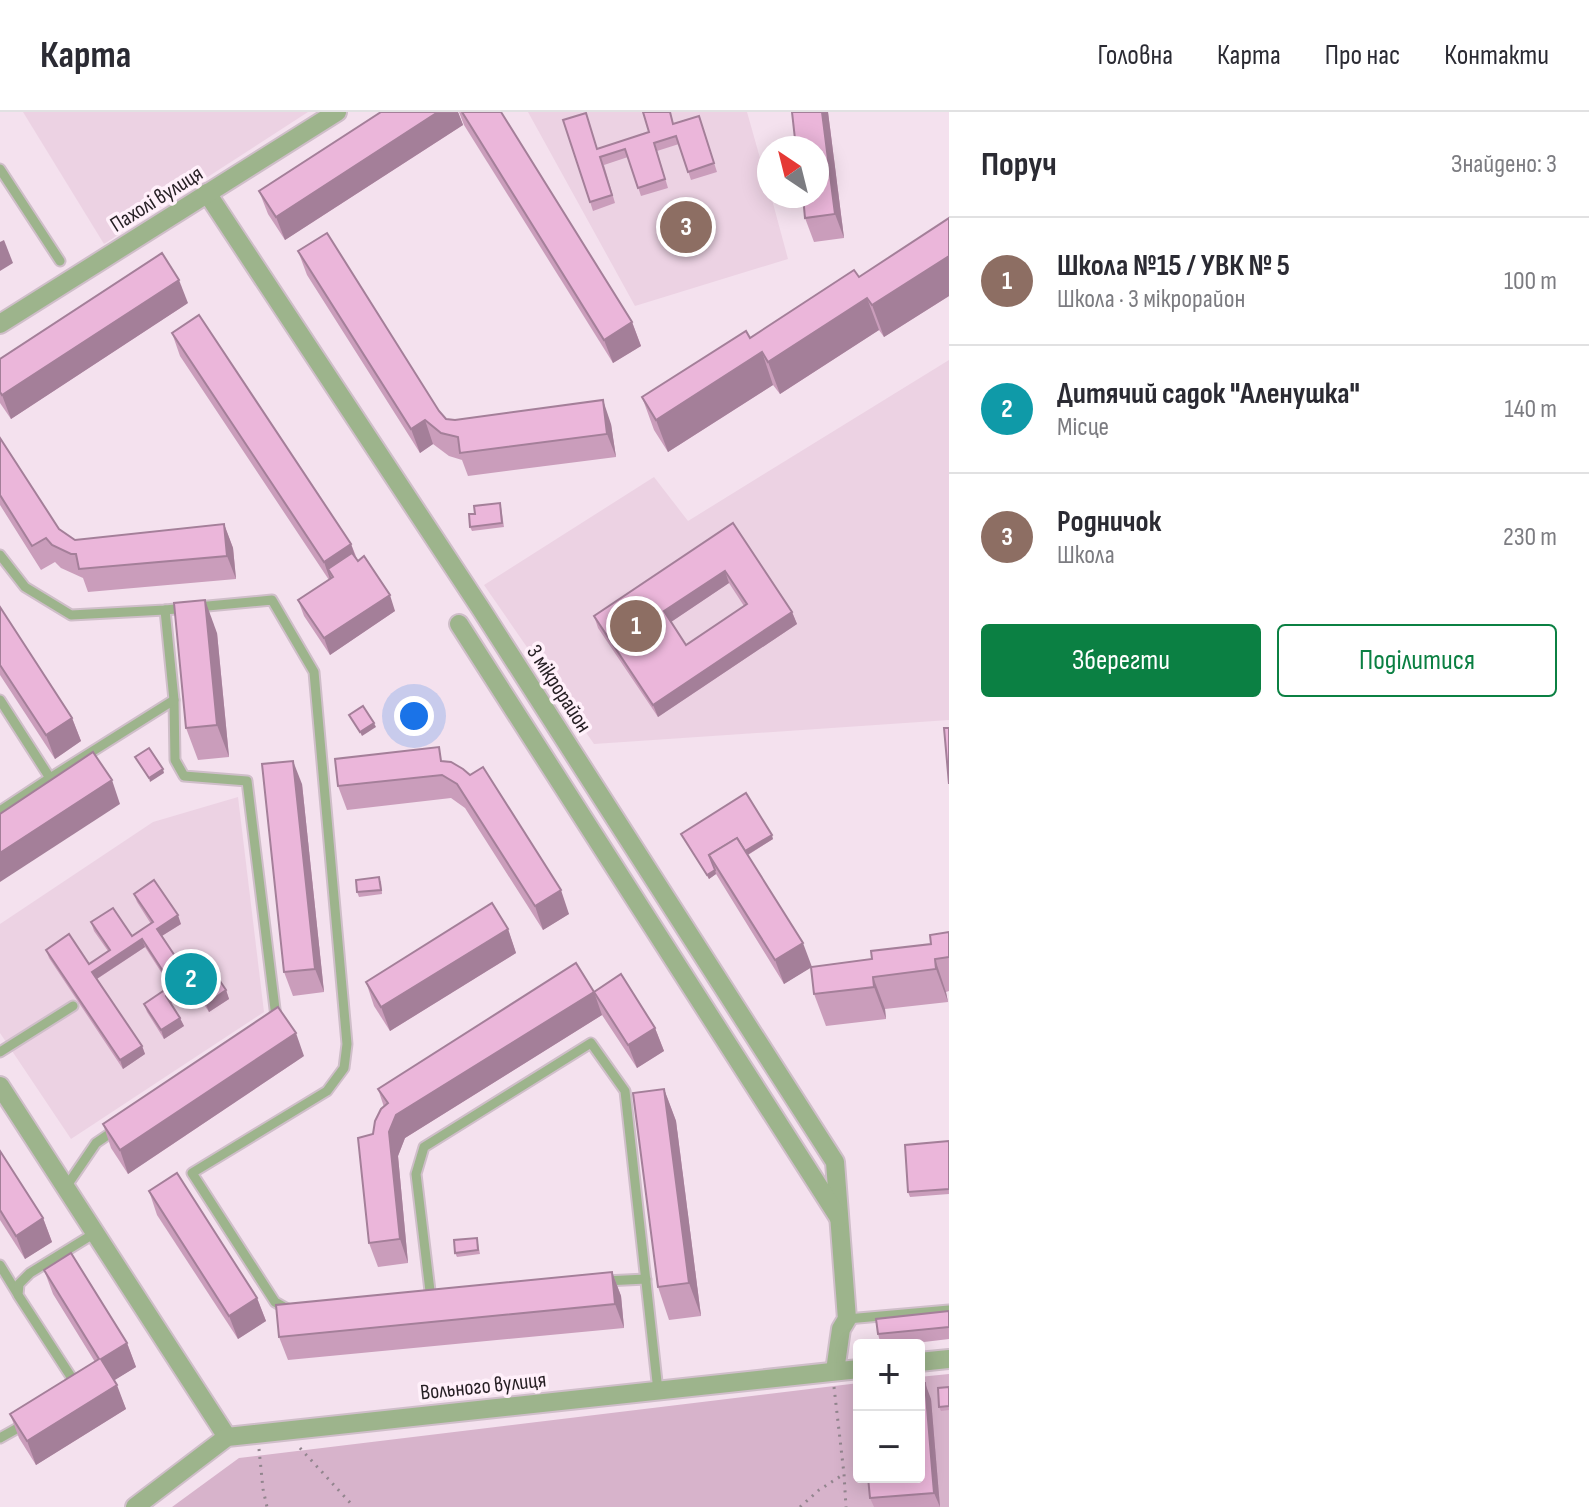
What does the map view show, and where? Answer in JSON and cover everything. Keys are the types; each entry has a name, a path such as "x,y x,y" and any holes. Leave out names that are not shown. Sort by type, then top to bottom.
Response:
{"street":[{"name":"Пахолі вулиця","path":"0,324 337,112"},
{"name":"3 мікрорайон","path":"207,193 489,623 835,1162 847,1319 841,1329 834,1378"},
{"name":"3 мікрорайон","path":"459,624 840,1220"},
{"path":"0,1086 227,1437 135,1507"},
{"path":"925,1361 949,1359"},
{"name":"Вольного вулиця","path":"227,1437 658,1391 834,1378 853,1371"}],"lane":[{"path":"0,169 60,261"},
{"path":"0,555 25,587 71,615 272,600 314,672 347,1044 344,1068 327,1091 192,1173 275,1302 294,1312"},
{"path":"165,610 174,700 175,760 184,776 247,781 276,1017 263,1026"},
{"path":"0,700 50,778"},
{"path":"0,811 174,700"},
{"path":"0,1052 73,1006"},
{"path":"430,1291 416,1174 424,1147 591,1043 625,1091 658,1391"},
{"path":"66,1187 96,1143 122,1125"},
{"path":"18,1294 19,1284 30,1273 95,1233"},
{"path":"0,1265 78,1388 72,1395"},
{"path":"599,1281 646,1279"},
{"path":"415,1293 446,1290"},
{"path":"847,1319 949,1310"},
{"path":"0,1438 40,1416"}],"path":[{"path":"834,1378 846,1507"},
{"path":"300,1448 354,1507"},
{"path":"259,1449 267,1507"},
{"path":"800,1507 844,1474"}],"shaded area":[{"path":"23,112 308,112 104,244"},
{"path":"528,112 747,112 757,147 757,208 774,208 788,259 635,306"},
{"path":"949,360 949,720 594,744 484,585 654,477 688,521"},
{"path":"238,797 264,1012 71,1139 0,1033 0,924 153,822"},
{"path":"949,1374 949,1507 172,1507 239,1458 853,1384 853,1483 925,1483 925,1376"}],"building":[{"path":"381,112 438,112 276,217 259,191"},
{"path":"462,112 501,112 632,322 604,340"},
{"path":"643,112 670,112 673,124 699,116 714,163 688,172 676,136 654,143 665,179 638,188 625,149 600,157 612,195 590,202 563,120 586,113 597,149 649,132"},
{"path":"792,112 822,112 825,136 795,136"},
{"path":"829,167 835,214 805,218 804,208 829,208"},
{"path":"949,218 949,256 872,305 867,298 768,362 762,352 656,420 642,397 746,331 750,338 854,270 859,277"},
{"path":"327,233 446,419 603,400 607,434 460,453 458,437 441,433 425,420 411,429 298,251"},
{"path":"162,253 179,280 2,395 0,359"},
{"path":"199,315 351,544 324,562 172,333"},
{"path":"0,438 59,529 75,540 224,524 227,556 79,569 76,554 52,545 46,538 32,546 0,495"},
{"path":"500,503 502,523 470,527 469,514 475,514 474,506"},
{"path":"733,523 792,612 653,705 594,616","holes":["725,571 747,604 686,645 664,611"]},
{"path":"352,553 358,561 364,556 390,595 324,638 298,600 333,577 328,569"},
{"path":"205,600 217,725 186,728 174,603"},
{"path":"0,607 72,718 46,735 0,665"},
{"path":"363,706 374,723 360,732 349,715"},
{"path":"944,728 949,728 949,784"},
{"path":"439,747 441,761 451,762 470,775 483,767 561,890 535,906 457,784 442,775 338,786 335,759"},
{"path":"149,748 163,769 149,778 135,757"},
{"path":"93,752 112,780 0,853 0,814"},
{"path":"293,761 315,969 284,972 262,764"},
{"path":"746,793 772,835 745,851 737,838 709,855 715,870 707,875 681,834"},
{"path":"737,838 803,943 775,960 709,855"},
{"path":"379,877 381,890 357,892 356,880"},
{"path":"154,880 178,915 157,929 183,968 203,956 226,990 206,1004 190,980 166,996 180,1018 161,1030 144,1004 172,985 142,939 92,972 142,1046 120,1060 46,950 69,934 89,964 110,950 91,922 113,908 132,936 153,922 134,894"},
{"path":"492,903 508,929 381,1007 366,982"},
{"path":"949,932 949,957 935,959 936,969 873,977 874,987 814,994 811,967 872,959 871,951 931,944 930,935"},
{"path":"576,963 594,992 396,1115 389,1132 400,1239 369,1243 358,1138 373,1134 375,1121 388,1103 378,1089"},
{"path":"621,974 655,1028 628,1045 594,992"},
{"path":"278,1007 296,1033 120,1150 103,1124"},
{"path":"664,1089 689,1283 658,1287 633,1093"},
{"path":"949,1141 949,1189 908,1192 905,1145"},
{"path":"0,1151 43,1218 16,1236 0,1210"},
{"path":"177,1173 257,1298 229,1316 149,1191"},
{"path":"477,1238 478,1250 455,1253 454,1240"},
{"path":"71,1253 127,1343 101,1359 117,1385 27,1441 10,1414 99,1359 44,1270"},
{"path":"612,1272 615,1304 279,1337 276,1305"},
{"path":"949,1311 949,1327 878,1334 876,1319"},
{"path":"925,1383 934,1493 870,1498 869,1483 925,1483"},
{"path":"949,1387 949,1406 939,1407 938,1388"}],"place":[{"name":"Родничок","path":"686,227"},
{"name":"Школа №15 / УВК № 5","path":"636,626"},
{"name":"Дитячий садок \"Аленушка\"","path":"191,979"}]}
